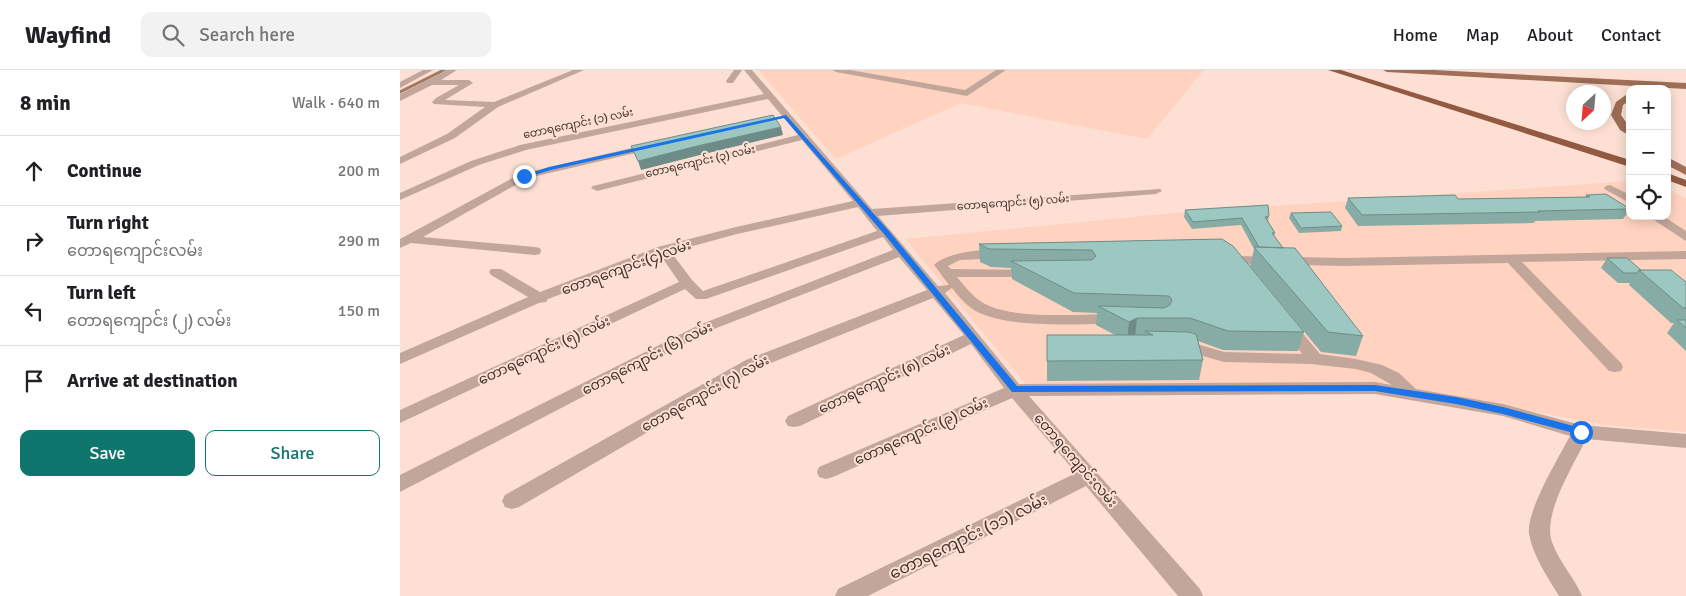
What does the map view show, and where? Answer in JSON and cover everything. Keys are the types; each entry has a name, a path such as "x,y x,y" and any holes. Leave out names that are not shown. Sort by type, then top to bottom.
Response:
{"highway":[{"path":"1332,70 1626,163"},
{"path":"1671,178 1686,184"}],"main road":[{"path":"1386,70 1686,86"},
{"path":"1626,98 1619,104 1616,115 1626,130"},
{"path":"1671,163 1686,172"}],"street":[{"path":"400,85 429,70"},
{"path":"400,98 453,70"},
{"path":"400,161 451,136 495,105 580,70"},
{"path":"730,81 738,70"},
{"name":"တောရကျောင်းလမ်း","path":"748,70 769,96 781,117 803,137 886,232 974,337 1015,390 1192,596"},
{"path":"836,70 967,93 1002,70"},
{"path":"431,82 469,83 439,100 437,102 439,103 495,105"},
{"name":"တောရကျောင်း (၁) လမ်း","path":"400,197 475,163 524,147 769,96"},
{"name":"တောရကျောင်း (၃) လမ်း","path":"597,188 628,178 803,137"},
{"path":"403,240 524,176 663,144"},
{"path":"1610,188 1626,198"},
{"name":"တောရကျောင်း (၅) လမ်း","path":"865,208 1156,191"},
{"name":"တောရကျောင်း(၄)လမ်း","path":"400,359 663,250 730,232 865,208"},
{"path":"1660,220 1686,237"},
{"path":"663,250 687,283 701,296 886,232"},
{"path":"403,240 535,251"},
{"name":"တောရကျောင်း (၆) လမ်း","path":"400,484 704,328 902,251"},
{"path":"1013,254 955,257 944,260 941,265 967,297 981,308 1009,317 1133,319"},
{"path":"1248,276 1231,256 1344,262 1686,255"},
{"path":"1511,258 1616,367"},
{"path":"496,272 541,299"},
{"path":"947,273 1047,273"},
{"name":"တောရကျောင်း (၅) လမ်း","path":"400,417 687,283"},
{"name":"တောရကျောင်း (၇) လမ်း","path":"512,501 752,364 957,284"},
{"path":"1279,314 1315,359"},
{"name":"တောရကျောင်း (၈) လမ်း","path":"794,421 974,337"},
{"path":"1164,344 1187,344 1222,358 1315,359 1357,364 1393,377 1410,393"},
{"path":"1015,390 1375,388 1503,410 1581,432 1686,441"},
{"name":"တောရကျောင်း (၉) လမ်း","path":"826,472 1015,390"},
{"path":"1571,596 1548,558 1539,528 1544,509 1581,432"},
{"name":"တောရကျောင်း (၁၁) လမ်း","path":"846,596 1090,475"}],"shaded area":[{"path":"758,70 1204,70 1147,139 961,103 836,159"},
{"path":"1626,181 1626,220 1671,220 1671,191 1686,198 1686,432 1604,425 1385,383 1028,387 905,239 1174,213"}],"building":[{"path":"773,115 781,127 638,161 631,146"},
{"path":"1606,194 1626,206 1626,209 1362,215 1348,198 1455,195 1458,199 1590,197 1586,195"},
{"path":"1268,205 1269,216 1265,217 1275,233 1272,233 1283,248 1259,247 1242,218 1193,222 1185,210"},
{"path":"1331,212 1342,226 1301,228 1291,213"},
{"path":"1222,239 1233,246 1304,332 1228,331 1190,318 1137,318 1129,322 1098,306 1164,308 1170,305 1172,300 1169,296 1074,293 1011,261 1092,260 1096,256 1092,250 989,249 979,244"},
{"path":"1254,247 1295,248 1363,336 1328,332"},
{"path":"1607,258 1627,258 1641,270 1637,273 1624,273"},
{"path":"1639,270 1671,270 1686,282 1686,308 1683,308"},
{"path":"1677,320 1686,320 1686,328"},
{"path":"1145,331 1188,332 1196,334 1203,360 1047,361 1047,335 1153,335"}],"waterway":[{"path":"400,92 444,70"}],"route":[{"path":"524,176 786,116 974,337 1015,390 1375,388 1456,400 1503,410 1581,432"}]}
